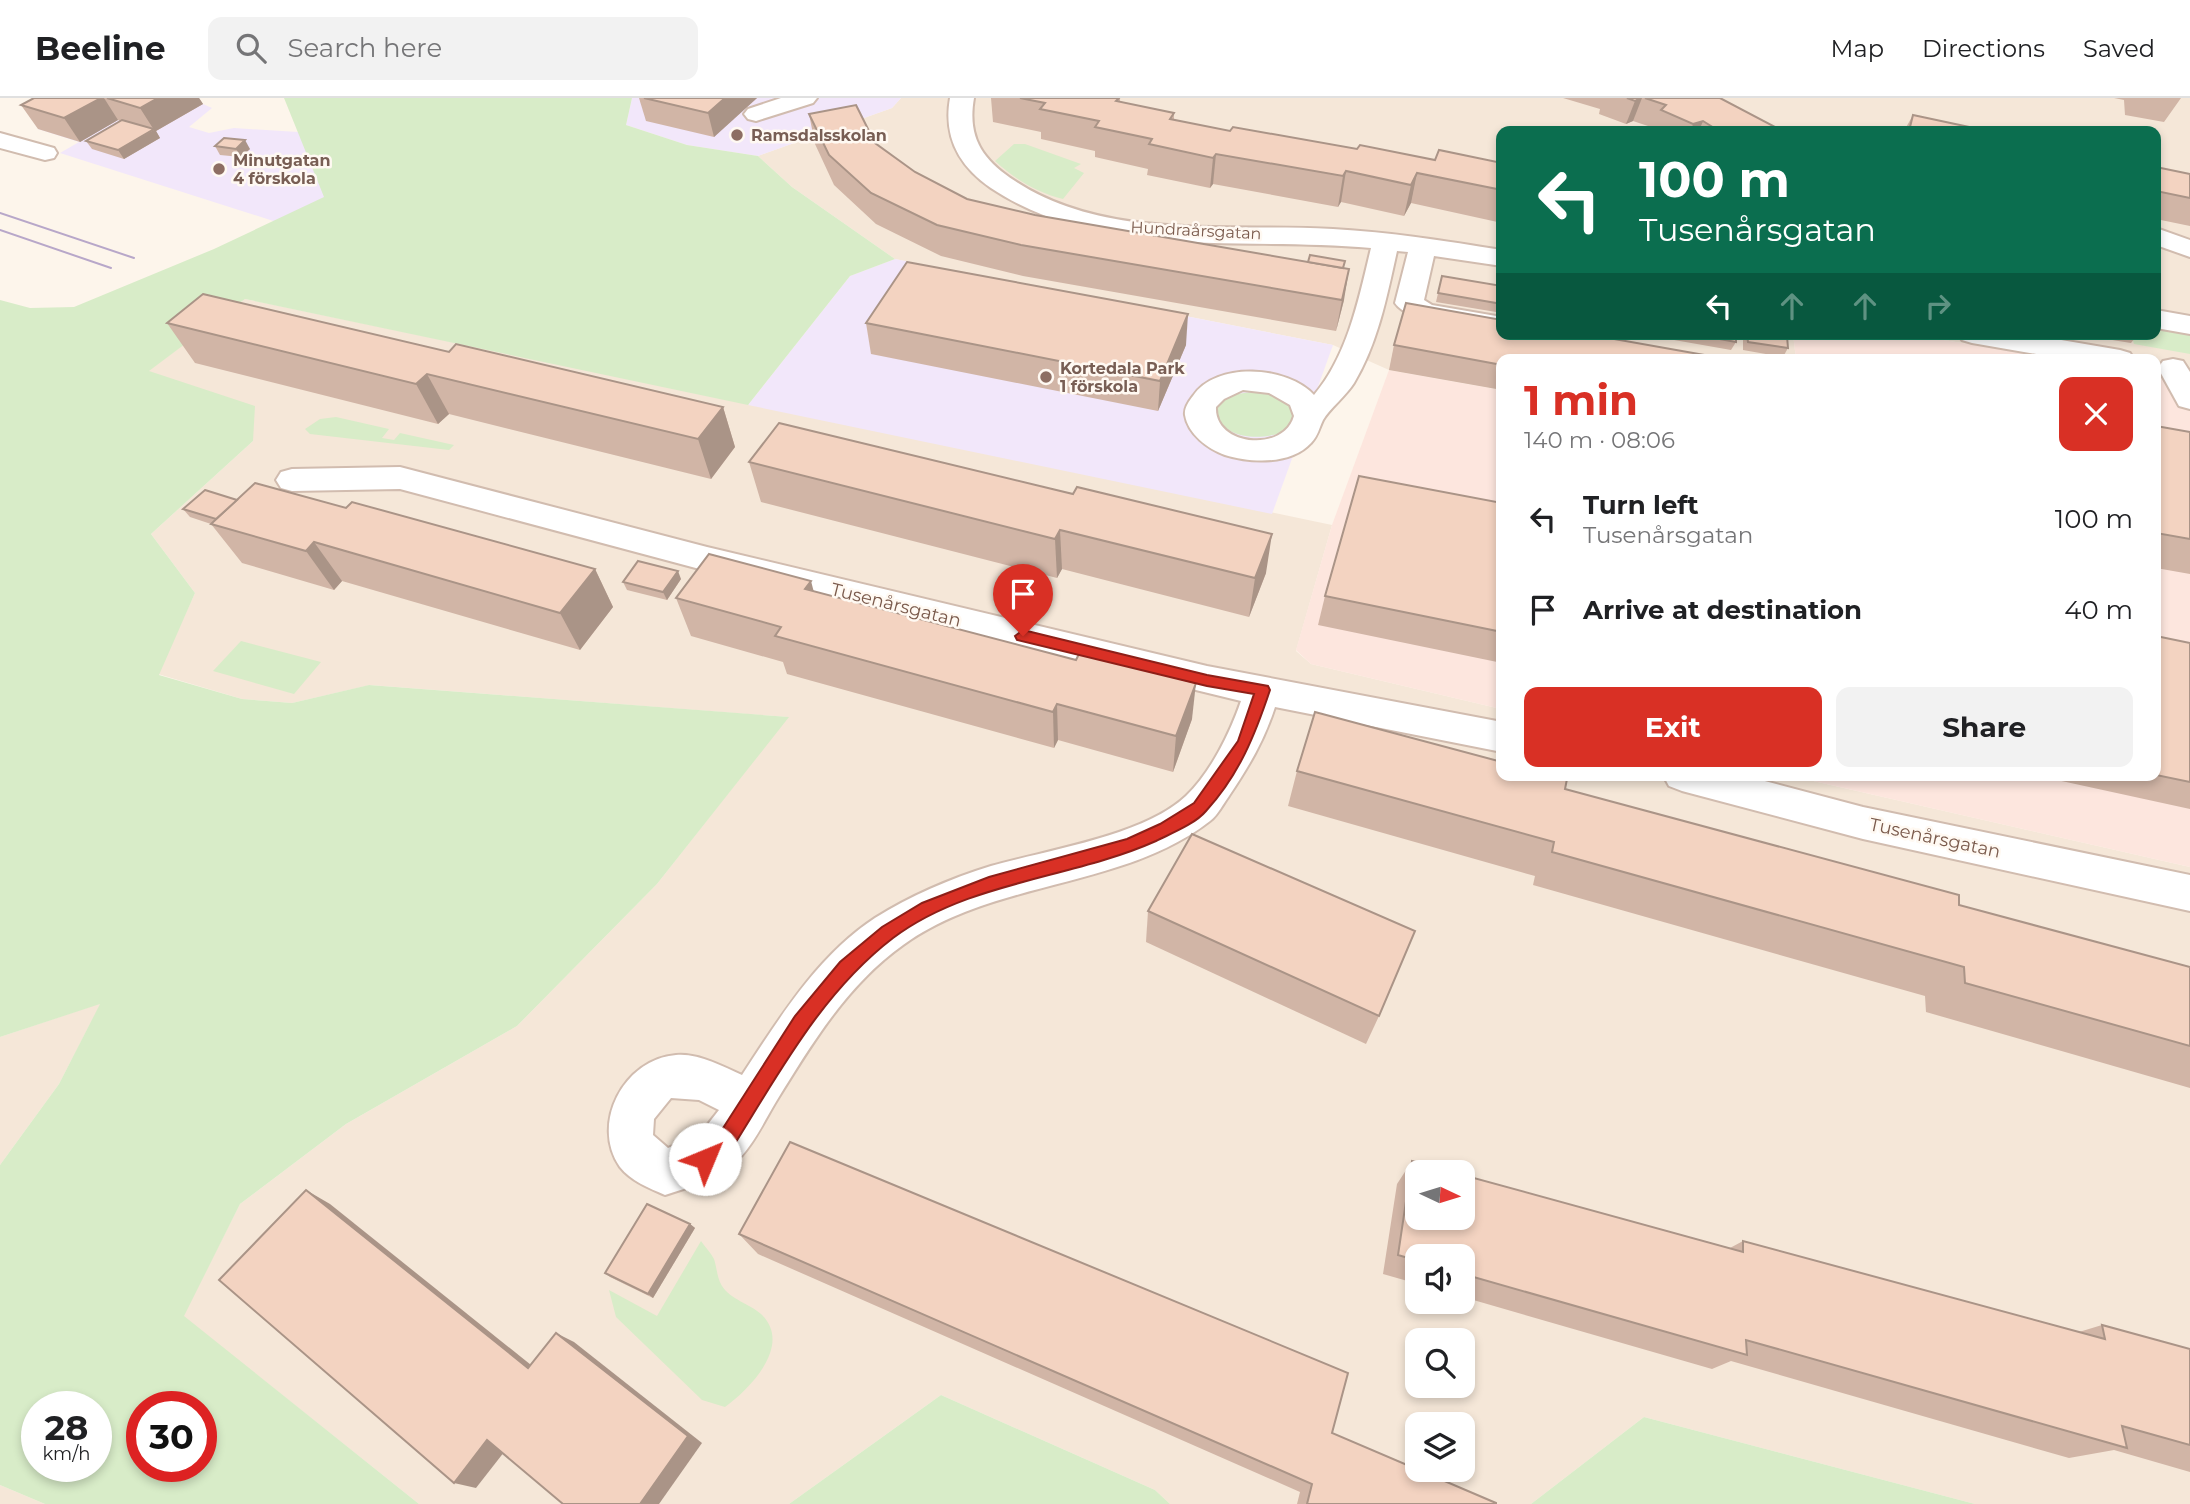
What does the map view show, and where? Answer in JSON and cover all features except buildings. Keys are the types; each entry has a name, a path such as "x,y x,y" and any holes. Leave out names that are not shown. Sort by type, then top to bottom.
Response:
{"street":[{"path":"756,114 805,98"},
{"name":"Hundraårsgatan","path":"962,98 957,117 959,135 971,161 1007,191 1063,214 1147,230 1386,240 1496,257"},
{"path":"0,140 45,153"},
{"path":"2161,238 2190,249"},
{"path":"1309,416 1328,402 1369,318 1386,240"},
{"path":"1423,246 1408,295 1409,303 1424,312 1496,325"},
{"path":"2161,320 2190,325"},
{"path":"2008,340 2090,354"},
{"path":"2173,368 2190,399"},
{"name":"Tusenårsgatan","path":"292,480 400,478 720,562 1207,680 1496,736"},
{"path":"750,1102 801,1021 846,968 888,932 928,909 989,884 1130,845 1166,829 1199,808 1245,743 1263,690"},
{"name":"Tusenårsgatan","path":"1705,781 1863,823 2190,893"}],"shaded area":[{"name":"Ramsdalsskolan","path":"632,98 901,98 892,108 758,156 687,145 626,125"},
{"path":"901,98 2190,98 2190,380 2161,375 2161,354 2029,354 1944,340 2161,340 2161,126 1496,126 1496,340 1794,340 1795,354 1496,354 1496,389 1389,370 1333,345 895,259 792,187 758,156 892,108"},
{"name":"Minutgatan 4 förskola","path":"203,104 212,108 189,127 209,133 234,128 314,133 308,161 338,174 314,234 60,153 79,142 38,129"},
{"name":"Kortedala Park 1 förskola","path":"895,259 1333,345 1272,514 748,405 850,276"},
{"path":"245,299 1332,525 1296,651 1311,664 1496,708 1496,781 1813,781 2190,867 2190,1504 1975,1504 1644,1417 1531,1504 1170,1504 1155,1490 941,1395 789,1504 419,1504 183,1316 240,1204 346,1124 517,1026 657,884 788,717 370,685 292,703 242,699 158,674 195,593 151,534 253,441 148,371"},
{"path":"1794,340 1944,340 2029,354 1795,354"},
{"path":"1389,370 1496,389 1496,708 1311,664 1296,650 1332,525"},
{"path":"2161,375 2190,380 2190,867 1813,781 2161,781"},
{"path":"101,1003 59,1084 0,1165 0,1037"},
{"path":"0,1485 45,1504 0,1504"}],"green space":[{"path":"284,98 632,98 626,125 687,145 758,156 792,187 895,259 850,276 748,405 245,299 149,371 255,406 253,441 151,534 195,593 159,675 242,699 292,703 369,685 789,717 657,884 517,1026 346,1124 240,1204 184,1316 419,1504 45,1504 0,1485 0,1165 59,1084 100,1004 0,1037 0,300 30,308 74,307 214,249 324,197"},
{"path":"1014,144 1025,144 1081,164 1074,168 1084,173 1063,199 1044,193 1018,179 995,161"},
{"path":"2161,327 2190,332 2190,354 2134,344 2133,340 2161,340"},
{"path":"1258,392 1278,394 1298,411 1287,431 1267,436 1246,436 1235,433 1220,421 1216,411 1228,397"},
{"path":"336,417 389,429 382,438 394,440 400,433 454,445 449,450 310,434 305,429 320,419"},
{"path":"241,641 321,662 294,694 213,671"},
{"path":"701,1241 714,1259 722,1286 761,1314 770,1326 773,1339 765,1365 746,1389 725,1407 702,1400 616,1317 609,1290 657,1316"},
{"path":"941,1395 1155,1490 1170,1504 789,1504"},
{"path":"1644,1417 1975,1504 1531,1504"}],"tram line":[{"path":"0,213 134,258"},
{"path":"0,230 111,268"}],"place":[{"name":"Ramsdalsskolan","path":"737,135"},
{"name":"Minutgatan 4 förskola","path":"219,169"},
{"name":"Kortedala Park 1 förskola","path":"1046,377"}],"route":[{"path":"705,1159 722,1146 801,1021 846,968 888,932 928,909 989,884 1130,845 1166,829 1199,808 1245,743 1263,690 1207,680 1023,636"}]}
